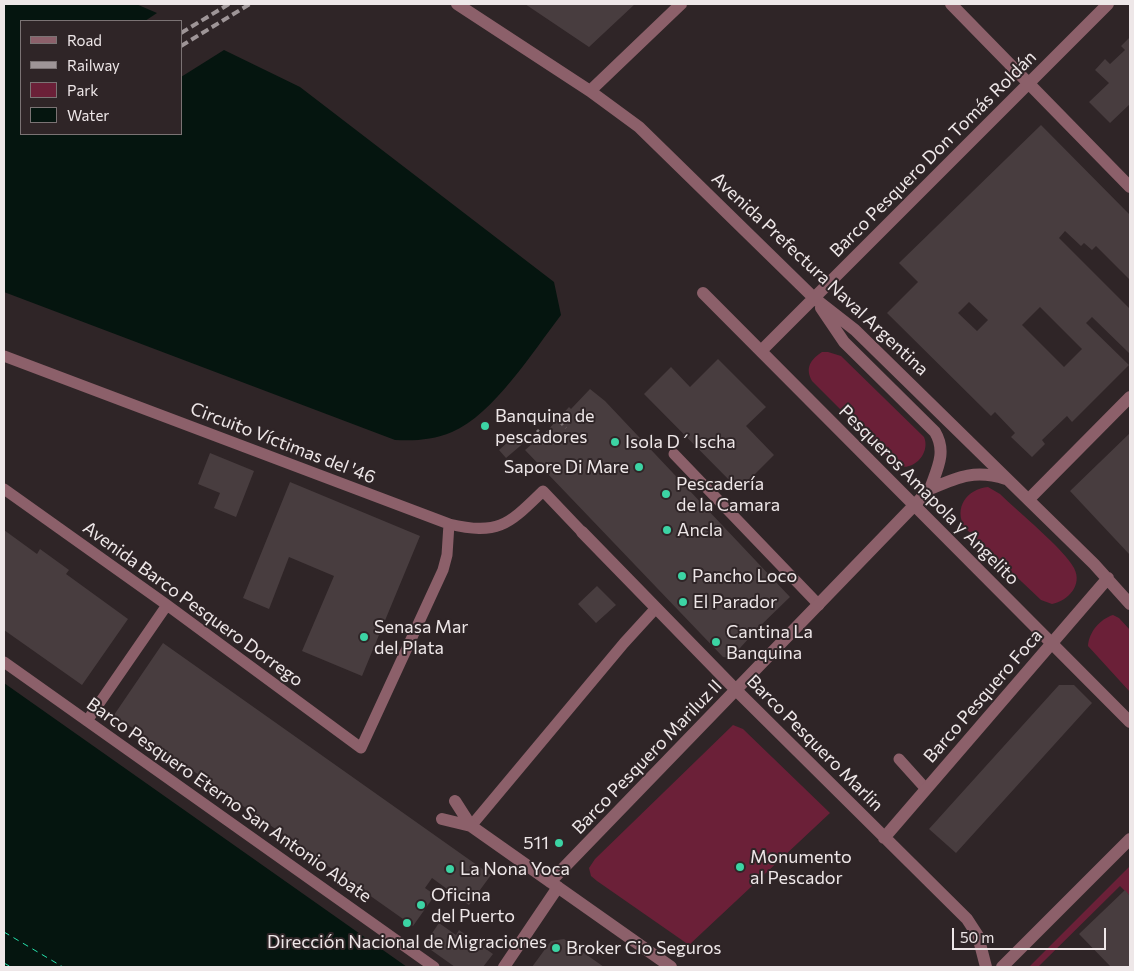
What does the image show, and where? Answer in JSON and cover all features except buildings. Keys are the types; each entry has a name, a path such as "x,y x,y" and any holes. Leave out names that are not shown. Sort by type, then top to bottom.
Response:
{"street":[{"name":"Avenida Prefectura Naval Argentina","path":"457,4 590,91 658,144 814,298 856,330 1029,499 1108,578 1130,604"},
{"path":"590,91 681,4"},
{"path":"952,4 1130,187"},
{"name":"Barco Pesquero Don Tomás Roldán","path":"761,351 1108,4"},
{"name":"Pesqueros Amapola y Angelito","path":"703,293 1130,722"},
{"path":"814,298 844,342 935,432 941,441 941,459 930,489"},
{"path":"1029,499 1130,397"},
{"path":"930,489 971,474 993,475 1008,479"},
{"name":"Barco Pesquero Mariluz II","path":"504,967 554,884 930,489"},
{"name":"Barco Pesquero Marlin","path":"582,532 737,691 967,919 978,936 986,967"},
{"name":"Barco Pesquero Foca","path":"884,838 1108,578"},
{"path":"455,802 471,826 671,967"},
{"path":"442,819 471,826"},
{"path":"1002,967 1130,839"}],"lane":[{"name":"Circuito Víctimas del '46","path":"4,356 449,524 473,530 500,526 521,513 543,491 582,532"},
{"path":"674,454 819,605"},
{"name":"Avenida Barco Pesquero Dorrego","path":"4,490 166,605 361,748 443,570 447,555 449,524"},
{"path":"86,721 166,605"},
{"path":"471,826 624,642 656,608"},
{"name":"Barco Pesquero Eterno San Antonio Abate","path":"4,662 434,967"},
{"path":"899,759 926,789"}],"path":[{"path":"552,414 566,428"},
{"path":"537,430 551,444"}],"green space":[{"path":"822,352 841,356 924,437 925,449 919,460 909,466 902,467 896,465 812,381 809,372 810,365 814,358"},
{"path":"988,487 1000,494 1040,530 1074,568 1077,580 1075,586 1063,600 1052,604 1041,600 965,528 961,513 964,501 974,491"},
{"path":"1113,615 1119,618 1130,630 1130,692 1088,646 1090,636 1096,627"},
{"path":"733,725 743,729 830,813 689,945 597,881 591,876 589,868 595,859"},
{"path":"1130,866 1130,896 1120,886 1038,967 1029,967"}],"water":[{"path":"4,4 136,4 157,13 146,20 20,20 20,135 182,135 182,76 224,50 300,87 554,282 561,315 512,380 483,411 467,424 438,437 417,440 395,440 4,292"},
{"path":"4,683 407,967 4,967"}],"ferry route":[{"path":"4,932 63,967"},
{"path":"4,963 11,967"}],"railway":[{"path":"182,32 229,4"},
{"path":"182,45 250,4"}],"place":[{"name":"Banquina de pescadores","path":"485,426"},
{"name":"Isola D´ Ischa","path":"615,442"},
{"name":"Sapore Di Mare","path":"639,467"},
{"name":"Pescadería de la Camara","path":"666,494"},
{"name":"Ancla","path":"667,530"},
{"name":"Pancho Loco","path":"682,576"},
{"name":"El Parador","path":"683,602"},
{"name":"Senasa Mar del Plata","path":"364,637"},
{"name":"Cantina La Banquina","path":"716,642"},
{"name":"511","path":"559,843"},
{"name":"Monumento al Pescador","path":"740,867"},
{"name":"La Nona Yoca","path":"450,869"},
{"name":"Oficina del Puerto","path":"421,905"},
{"name":"Dirección Nacional de Migraciones","path":"407,923"},
{"name":"Broker Cio Seguros","path":"556,948"}]}
